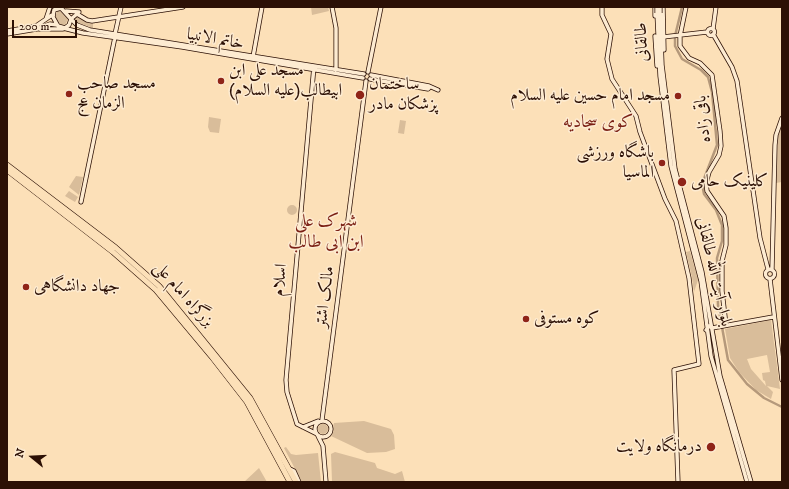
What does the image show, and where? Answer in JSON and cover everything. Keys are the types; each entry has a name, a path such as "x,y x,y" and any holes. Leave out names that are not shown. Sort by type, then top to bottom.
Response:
{"highway":[{"name":"بزرگراه امام علی","path":"7,165 116,248 159,286 250,398 296,482"},
{"name":"بزرگراه امام علی","path":"7,170 113,252 156,290 217,362 247,402 290,482"}],"street":[{"path":"44,22 49,13 50,7"},
{"path":"80,202 121,7"},
{"path":"37,29 50,24 63,28 69,26 74,14 78,14 87,20 94,20 183,7"},
{"path":"253,58 262,7"},
{"path":"332,7 336,28 336,70"},
{"path":"364,80 368,75 381,7"},
{"path":"602,7 602,15 611,34 607,59 612,79 636,116 640,132 676,221 683,245 700,364 674,370 678,482"},
{"path":"678,36 686,7"},
{"path":"716,7 713,34 732,67 737,81 760,238 770,269"},
{"path":"7,32 36,26 44,22 57,8 79,11 87,18 94,20"},
{"path":"64,9 71,19"},
{"name":"طالقانی","path":"659,9 663,37 661,76"},
{"name":"طالقانی","path":"659,9 656,56 661,76"},
{"name":"بلوار آیت الله طالقانی","path":"659,9 660,66 672,166 701,281 704,318 711,356 747,482"},
{"path":"53,11 57,25"},
{"name":"خاتم الانبیا","path":"71,19 86,30 314,68 368,75 438,90"},
{"path":"7,32 37,29 70,30 76,24"},
{"name":"خاتم الانبیا","path":"63,28 115,35"},
{"path":"663,37 707,32 708,29 713,29"},
{"path":"707,32 709,35 713,34"},
{"name":"باقی زاده","path":"678,36 682,50 689,58 707,69 712,75 721,146 707,176 706,188 724,216 726,228 726,245 722,261 722,291 726,325"},
{"name":"خاتم الانبیا","path":"314,68 364,80"},
{"name":"اسلام","path":"303,427 296,424 287,392 286,380 314,68"},
{"name":"مالک اشتر","path":"320,420 364,80 368,75"},
{"name":"بلوار آیت الله طالقانی","path":"661,76 675,169 702,272 708,315 714,328 721,382 751,482"},
{"path":"782,118 776,140 775,200 770,269 767,277 770,279 773,317 782,380"},
{"path":"706,330 709,326 714,328 773,317"},
{"path":"694,320 704,318"},
{"path":"711,356 714,358 717,355"},
{"path":"320,420 315,426 317,435 323,446"},
{"path":"303,427 320,420 327,422 330,428 330,433 326,437 323,446 326,482"},
{"path":"303,427 322,438 326,437"},
{"path":"288,468 294,471 299,482"}],"shaded area":[{"path":"311,7 328,7 329,11 312,15"},
{"path":"58,10 63,11 68,19 65,25 60,24 55,16"},
{"path":"76,15 93,22 93,28 79,23 74,19"},
{"path":"209,117 221,119 219,133 210,132 208,127"},
{"path":"400,120 406,121 404,134 398,133"},
{"path":"782,122 782,182 776,183 778,136"},
{"path":"76,176 83,177 79,195 69,187"},
{"path":"69,191 78,197 75,202 65,196"},
{"path":"290,205 294,205 296,206 296,214 290,215 287,212 287,208"},
{"path":"690,251 698,280 694,292 686,252"},
{"path":"771,320 780,389 767,386 773,392 771,399 756,390 739,372 730,358 725,329","holes":["767,355 770,372 762,373 766,386 751,369 747,359"]},
{"path":"364,421 391,429 394,435 395,449 386,452 367,453 331,436 334,423"},
{"path":"321,424 325,424 327,425 327,433 321,434 318,431 318,427"},
{"path":"286,447 291,454 296,455 318,453 321,482 302,482 284,448"},
{"path":"335,452 375,463 377,468 395,474 402,471 405,482 332,482 331,454"},
{"path":"259,468 267,482 244,482"}],"waterway":[{"path":"682,7 675,36 675,46 682,59 701,70 708,77 712,92 717,145 702,184 704,194 716,210 722,225 722,241 717,258 718,305 728,360 747,384 764,398 782,407"}],"place":[{"name":"مسجد علی ابن ابیطالب(علیه السلام)","path":"221,81"},
{"name":"مسجد صاحب الزمان عج","path":"69,94"},
{"name":"ساختمان پزشکان مادر","path":"360,95"},
{"name":"مسجد امام حسین علیه السلام","path":"678,96"},
{"name":"باشگاه ورزشی الماسیا","path":"662,163"},
{"name":"کلینیک حامی","path":"682,182"},
{"name":"جهاد دانشگاهی","path":"26,287"},
{"name":"کوه مستوفی","path":"526,319"},
{"name":"درمانگاه ولایت","path":"711,447"}],"district":[{"name":"کوی سجادیه","path":"598,123"},
{"name":"شهرک علی ابن ابی طالب","path":"326,232"}]}
